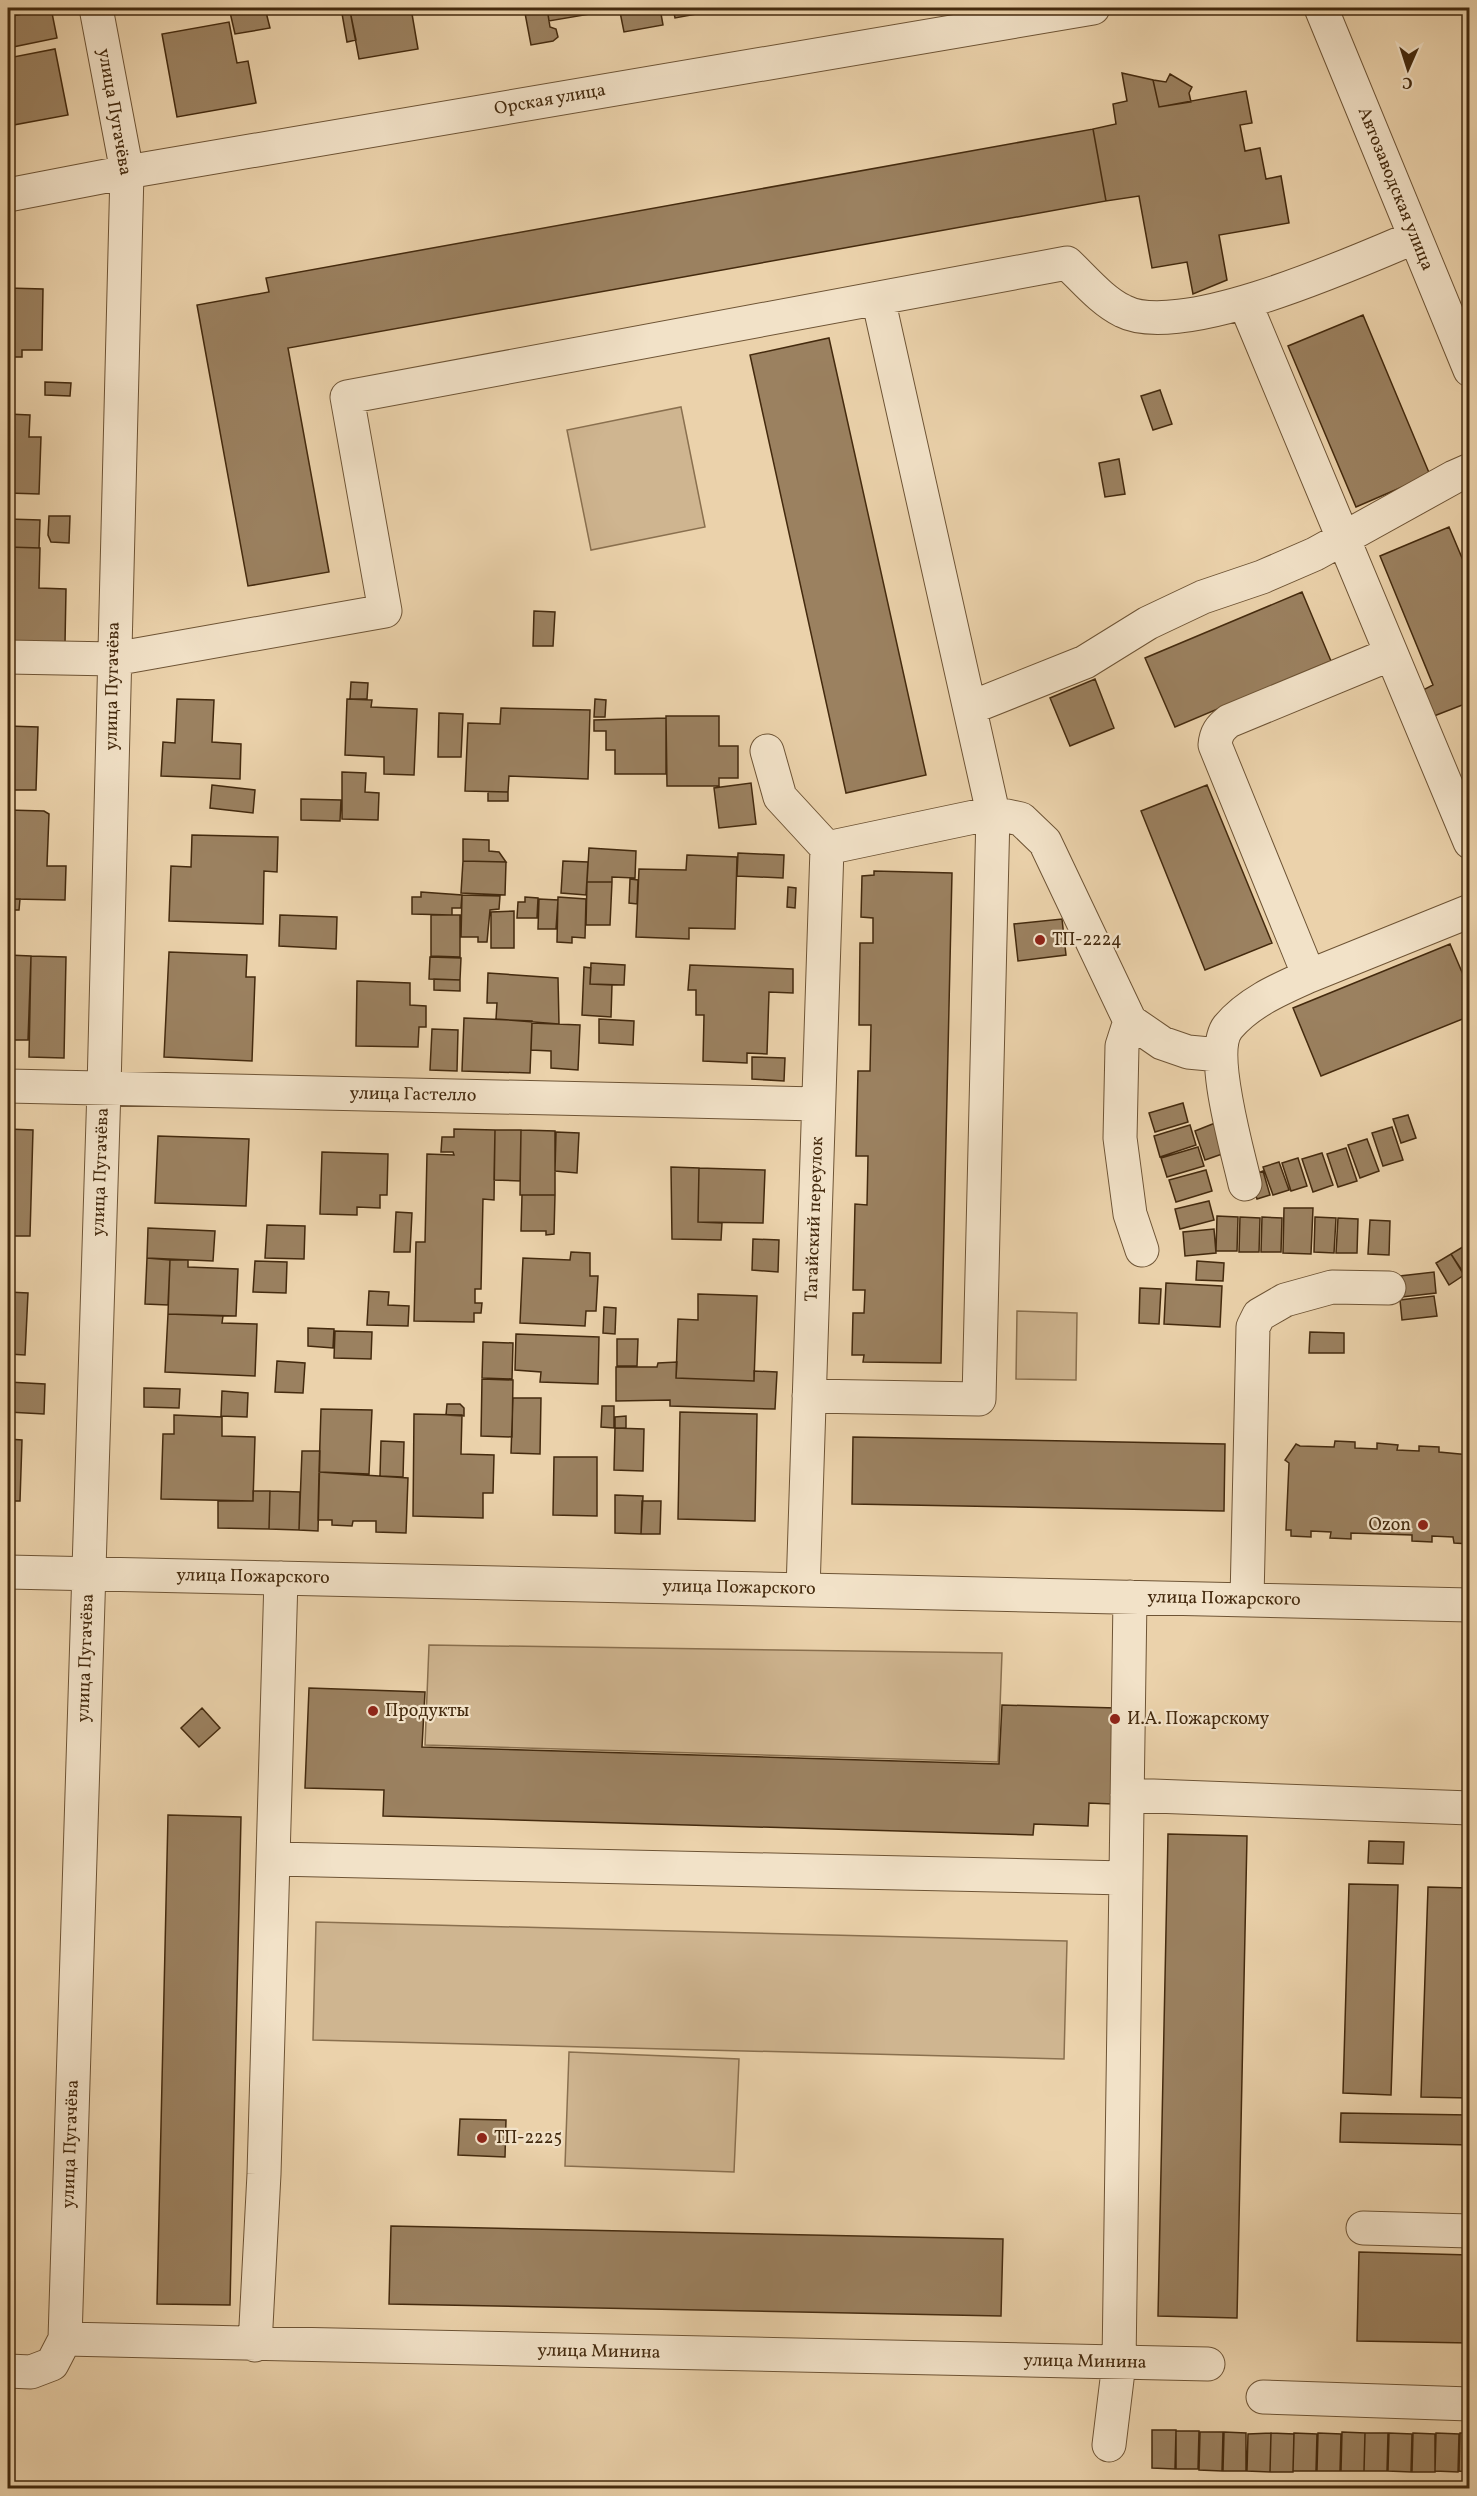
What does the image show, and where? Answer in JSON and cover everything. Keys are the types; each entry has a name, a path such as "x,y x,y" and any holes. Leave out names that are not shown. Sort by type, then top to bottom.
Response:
{"street":[{"name":"улица Пугачёва","path":"65,2339 104,1088 127,172 96,8"},
{"name":"Орская улица","path":"8,195 127,172 1093,8"},
{"name":"Автозаводская улица","path":"1321,8 1470,370"},
{"path":"8,657 114,659 385,611 347,397 1067,263 1123,312 1146,317 1186,316 1245,303 1415,237"},
{"path":"809,1396 979,1399 993,813 878,298"},
{"path":"1245,303 1470,842"},
{"path":"970,708 1085,662 1148,623 1203,597 1262,577 1345,540 1470,470"},
{"path":"1309,976 1219,756 1215,745 1216,736 1221,727 1229,721 1391,654"},
{"path":"767,751 780,796 827,848 993,813 1022,819 1045,842 1130,1021 1162,1043 1188,1052 1220,1055"},
{"name":"Тагайский переулок","path":"803,1590 827,848"},
{"path":"1245,1184 1226,1099 1220,1055 1227,1028 1266,995 1470,911"},
{"path":"1130,1021 1122,1046 1120,1138 1130,1214 1142,1250"},
{"name":"улица Гастелло","path":"8,1086 818,1104"},
{"path":"1247,1600 1253,1327 1258,1315 1285,1300 1332,1287 1389,1288"},
{"name":"улица Пожарского","path":"8,1572 1470,1605"},
{"path":"255,2344 264,2174 275,1859 281,1578"},
{"path":"1109,2445 1119,2363 1130,1597"},
{"path":"1128,1795 1470,1808"},
{"path":"275,1859 1126,1878"},
{"path":"1363,2228 1470,2231"},
{"path":"8,2371 31,2372 52,2364 65,2339"},
{"name":"улица Минина","path":"65,2339 1208,2364"},
{"path":"1263,2397 1470,2404"}],"shaded area":[{"path":"681,407 705,527 591,550 567,430"},
{"path":"1017,1311 1077,1313 1076,1380 1016,1379"},
{"path":"429,1645 1002,1653 998,1762 425,1745"},
{"path":"316,1922 1067,1941 1064,2059 313,2040"},
{"path":"569,2052 739,2059 734,2172 565,2166"}],"building":[{"path":"8,8 38,8 39,9 8,15"},
{"path":"51,8 57,38 8,48 8,17"},
{"path":"229,8 265,8 270,28 235,34"},
{"path":"341,8 353,8 354,10 350,11 356,40 347,42"},
{"path":"370,8 411,8 418,49 359,59 350,11"},
{"path":"524,8 547,8 550,27 556,29 558,37 553,41 531,45"},
{"path":"547,8 601,8 602,12 549,21"},
{"path":"660,8 663,25 624,32 620,12"},
{"path":"673,8 696,8 697,14 675,18"},
{"path":"229,22 237,63 248,61 256,103 177,117 162,34"},
{"path":"55,49 68,115 8,126 8,58"},
{"path":"1122,73 1153,80 1159,107 1246,91 1252,123 1240,125 1245,151 1260,148 1266,179 1281,176 1289,223 1219,235 1227,280 1193,294 1187,262 1152,268 1139,196 1106,201 1093,129 1116,124 1113,104 1127,101"},
{"path":"1170,74 1192,87 1189,93 1191,102 1159,107 1153,80 1166,82"},
{"path":"1093,129 1106,201 288,348 329,572 248,586 197,305 269,292 266,278"},
{"path":"8,288 43,289 42,350 22,350 22,357 8,357"},
{"path":"1363,315 1430,475 1356,507 1288,346"},
{"path":"829,338 926,775 846,793 750,355"},
{"path":"45,382 71,383 70,396 45,395"},
{"path":"1160,390 1172,424 1153,430 1141,396"},
{"path":"8,414 30,415 29,437 41,437 39,494 8,493"},
{"path":"1119,459 1125,494 1105,497 1099,463"},
{"path":"49,516 70,516 69,543 51,542 48,535"},
{"path":"8,519 40,520 39,548 8,547"},
{"path":"1449,527 1470,577 1470,702 1434,716 1423,690 1433,685 1380,556"},
{"path":"8,547 40,548 39,588 66,589 65,644 8,643"},
{"path":"1302,592 1331,661 1175,727 1145,658"},
{"path":"534,611 555,612 553,646 533,646"},
{"path":"1095,679 1114,728 1070,746 1050,698"},
{"path":"351,682 368,683 367,699 350,699"},
{"path":"177,699 214,700 212,742 241,744 240,779 161,776 163,742 175,743"},
{"path":"347,699 372,700 371,707 417,709 414,775 384,774 384,757 345,755"},
{"path":"595,699 606,700 605,717 594,717"},
{"path":"501,708 590,710 588,779 509,776 508,792 465,791 468,723 500,724"},
{"path":"439,713 463,714 461,757 438,757"},
{"path":"666,716 719,716 719,746 738,746 738,778 719,778 719,786 667,786"},
{"path":"666,718 666,774 615,774 615,750 606,750 606,731 594,731 594,720"},
{"path":"8,726 38,727 36,790 8,790"},
{"path":"342,772 366,773 365,792 379,793 378,820 342,819"},
{"path":"751,783 756,824 719,828 714,788"},
{"path":"212,785 255,790 253,813 210,808"},
{"path":"1207,785 1272,943 1205,970 1141,811"},
{"path":"488,792 508,792 508,801 488,801"},
{"path":"301,799 341,800 340,821 301,820"},
{"path":"8,810 44,811 49,814 47,866 66,866 65,900 13,899 14,886 8,886"},
{"path":"192,835 278,837 277,872 264,871 263,924 169,921 171,866 191,867"},
{"path":"463,839 489,840 489,851 499,852 506,862 463,861"},
{"path":"589,848 636,851 635,878 612,877 612,882 587,882"},
{"path":"738,853 784,855 783,878 737,876"},
{"path":"687,855 737,857 735,929 689,928 689,939 636,937 639,869 686,870"},
{"path":"463,861 506,862 505,895 461,893"},
{"path":"563,861 588,862 586,895 561,893"},
{"path":"874,871 952,873 941,1363 863,1362 864,1355 852,1355 853,1313 864,1313 865,1290 853,1290 855,1204 867,1205 868,1156 856,1156 858,1071 870,1071 871,1025 859,1025 860,943 873,943 873,918 861,917 862,876 874,875"},
{"path":"630,879 638,880 637,904 629,903"},
{"path":"587,882 612,882 610,925 586,925"},
{"path":"8,886 14,886 13,899 20,899 19,910 8,910"},
{"path":"788,887 796,888 795,908 787,907"},
{"path":"421,892 462,895 461,908 452,908 452,915 412,914 412,897 421,897"},
{"path":"462,895 500,896 499,909 490,910 487,942 478,942 478,937 461,937"},
{"path":"525,897 538,898 537,918 517,918 518,902 525,902"},
{"path":"558,897 586,899 585,938 572,937 572,943 557,942"},
{"path":"539,899 558,900 556,929 538,929"},
{"path":"514,911 514,948 491,948 491,912"},
{"path":"280,915 337,917 336,949 279,946"},
{"path":"431,915 460,915 460,957 431,956"},
{"name":"ТП-2224","path":"1062,919 1066,955 1018,961 1014,924"},
{"path":"1450,944 1470,991 1470,1016 1321,1076 1293,1008"},
{"path":"169,952 247,955 246,977 255,977 252,1061 164,1057"},
{"path":"8,955 31,956 28,1040 8,1040"},
{"path":"31,956 66,957 64,1058 29,1057"},
{"path":"430,957 461,958 460,980 429,979"},
{"path":"591,963 625,965 624,985 590,984"},
{"path":"690,965 793,969 793,993 769,992 767,1054 747,1053 747,1063 703,1061 704,1015 696,1015 696,990 688,990"},
{"path":"584,967 591,968 590,984 612,985 611,1017 582,1015"},
{"path":"488,973 558,978 559,1024 496,1019 497,1003 487,1003"},
{"path":"434,979 460,980 460,991 434,990"},
{"path":"357,981 410,983 410,1005 426,1006 426,1027 419,1027 418,1047 356,1046"},
{"path":"464,1018 532,1021 530,1073 462,1071"},
{"path":"599,1019 634,1021 633,1045 599,1043"},
{"path":"532,1023 580,1025 578,1070 551,1068 551,1051 531,1050"},
{"path":"432,1029 458,1030 457,1071 430,1070"},
{"path":"752,1057 785,1058 784,1081 752,1079"},
{"path":"1183,1103 1188,1122 1155,1132 1149,1113"},
{"path":"1408,1115 1416,1138 1401,1143 1393,1119"},
{"path":"1215,1123 1225,1153 1205,1160 1195,1131"},
{"path":"1190,1125 1196,1145 1160,1157 1154,1136"},
{"path":"1392,1127 1403,1160 1383,1166 1372,1133"},
{"path":"8,1129 33,1130 30,1236 8,1236"},
{"path":"454,1129 495,1130 494,1200 483,1199 481,1289 475,1289 475,1303 482,1303 481,1313 474,1313 474,1322 414,1321 416,1242 425,1242 427,1154 454,1155 453,1152 441,1152 442,1137 454,1137"},
{"path":"495,1130 521,1130 520,1181 494,1180"},
{"path":"521,1130 555,1131 555,1195 520,1195"},
{"path":"556,1132 579,1133 577,1173 555,1171"},
{"path":"158,1136 249,1139 246,1206 155,1203"},
{"path":"1367,1139 1379,1171 1360,1178 1348,1145"},
{"path":"1198,1147 1204,1166 1167,1177 1161,1158"},
{"path":"1346,1148 1357,1181 1338,1187 1327,1154"},
{"path":"322,1152 388,1154 387,1195 380,1195 380,1208 357,1207 357,1215 320,1214"},
{"path":"1322,1153 1333,1185 1313,1192 1302,1159"},
{"path":"1298,1158 1307,1186 1291,1191 1282,1163"},
{"path":"1279,1162 1289,1190 1273,1195 1263,1167"},
{"path":"671,1167 699,1168 698,1222 722,1223 721,1240 672,1239"},
{"path":"699,1168 765,1170 763,1223 698,1222"},
{"path":"1206,1170 1212,1191 1176,1202 1169,1180"},
{"path":"1263,1171 1270,1195 1257,1199 1250,1176"},
{"path":"522,1195 555,1195 554,1234 546,1235 546,1231 521,1231"},
{"path":"1209,1201 1214,1220 1180,1229 1175,1209"},
{"path":"1284,1208 1313,1208 1311,1254 1283,1253"},
{"path":"396,1212 412,1213 410,1252 394,1252"},
{"path":"1217,1216 1238,1217 1237,1251 1216,1251"},
{"path":"1240,1217 1260,1218 1259,1252 1239,1252"},
{"path":"1262,1217 1282,1218 1281,1252 1261,1252"},
{"path":"1315,1217 1336,1218 1334,1253 1314,1252"},
{"path":"1338,1218 1358,1219 1357,1253 1336,1253"},
{"path":"1370,1220 1390,1221 1389,1255 1368,1254"},
{"path":"267,1225 305,1226 304,1259 265,1258"},
{"path":"148,1228 215,1231 213,1261 147,1258"},
{"path":"1214,1229 1216,1253 1185,1256 1183,1232"},
{"path":"753,1239 779,1240 778,1272 752,1270"},
{"path":"1466,1245 1470,1250 1470,1272 1465,1275 1451,1254"},
{"path":"571,1252 590,1253 590,1276 598,1276 596,1311 586,1311 585,1326 520,1323 523,1258 570,1260"},
{"path":"1451,1254 1464,1275 1449,1285 1436,1263"},
{"path":"147,1258 170,1260 168,1305 145,1304"},
{"path":"170,1260 188,1260 188,1267 238,1269 236,1316 168,1314"},
{"path":"255,1261 287,1262 286,1293 253,1292"},
{"path":"1197,1261 1224,1263 1223,1281 1196,1280"},
{"path":"1434,1272 1436,1293 1402,1297 1400,1276"},
{"path":"1166,1283 1222,1286 1220,1327 1164,1324"},
{"path":"1140,1288 1161,1289 1159,1324 1139,1323"},
{"path":"369,1291 389,1292 388,1305 409,1306 408,1326 367,1325"},
{"path":"8,1292 28,1293 25,1355 8,1354"},
{"path":"698,1294 757,1296 754,1381 676,1378 678,1319 698,1320"},
{"path":"1434,1296 1437,1316 1402,1320 1400,1300"},
{"path":"604,1307 616,1308 615,1334 603,1333"},
{"path":"168,1314 223,1316 222,1323 257,1324 255,1376 165,1372"},
{"path":"308,1328 334,1329 333,1348 308,1346"},
{"path":"335,1331 372,1332 371,1359 334,1358"},
{"path":"1310,1332 1344,1333 1344,1353 1309,1353"},
{"path":"516,1334 599,1337 598,1384 540,1382 541,1372 515,1370"},
{"path":"617,1339 638,1339 637,1366 617,1366"},
{"path":"483,1342 513,1343 512,1379 482,1378"},
{"path":"277,1361 305,1363 303,1393 275,1392"},
{"path":"677,1362 676,1378 754,1381 754,1371 777,1372 775,1409 670,1406 670,1400 616,1401 616,1367 657,1367 658,1363"},
{"path":"482,1379 513,1380 512,1437 481,1436"},
{"path":"8,1382 45,1384 44,1414 8,1412"},
{"path":"144,1388 180,1389 179,1408 144,1407"},
{"path":"222,1391 248,1393 247,1417 221,1416"},
{"path":"513,1398 541,1398 540,1454 511,1453"},
{"path":"447,1404 460,1404 464,1408 464,1416 446,1415"},
{"path":"602,1406 614,1406 614,1428 601,1427"},
{"path":"321,1409 372,1410 369,1474 319,1472"},
{"path":"680,1412 757,1414 755,1521 678,1519"},
{"path":"414,1414 462,1415 461,1454 494,1455 493,1493 483,1493 483,1518 413,1516"},
{"path":"174,1415 222,1417 222,1436 255,1437 253,1501 161,1499 163,1434 174,1434"},
{"path":"626,1416 626,1428 615,1428 615,1417"},
{"path":"615,1428 644,1429 643,1471 614,1470"},
{"path":"853,1437 1225,1444 1224,1511 852,1504"},
{"path":"8,1439 22,1440 20,1501 8,1501"},
{"path":"381,1441 404,1442 403,1477 380,1476"},
{"path":"1335,1441 1355,1442 1355,1448 1377,1449 1377,1443 1398,1445 1397,1450 1419,1451 1419,1446 1439,1447 1439,1452 1470,1455 1470,1544 1454,1543 1453,1537 1432,1536 1432,1542 1412,1541 1412,1535 1351,1533 1351,1539 1330,1538 1331,1532 1311,1531 1311,1537 1291,1536 1291,1530 1286,1530 1289,1463 1285,1460 1296,1444 1334,1447"},
{"path":"302,1451 320,1451 318,1531 299,1530"},
{"path":"554,1457 597,1457 597,1516 553,1515"},
{"path":"319,1472 408,1478 406,1533 376,1532 376,1521 353,1521 352,1526 332,1525 332,1520 318,1520"},
{"path":"253,1491 270,1491 269,1529 218,1528 218,1501 253,1501"},
{"path":"270,1491 300,1492 299,1530 269,1529"},
{"path":"615,1495 643,1496 641,1534 615,1533"},
{"path":"642,1501 661,1501 660,1534 641,1534"},
{"path":"309,1688 425,1692 422,1747 999,1764 1002,1705 1116,1708 1113,1804 1089,1803 1088,1826 1034,1824 1033,1835 383,1816 384,1790 305,1788"},
{"path":"202,1708 220,1728 199,1747 181,1728"},
{"path":"168,1815 241,1817 230,2305 157,2304"},
{"path":"1168,1834 1247,1836 1237,2318 1158,2316"},
{"path":"1369,1841 1404,1842 1403,1864 1368,1863"},
{"path":"1349,1884 1398,1885 1391,2095 1343,2093"},
{"path":"1428,1887 1470,1888 1470,2098 1421,2097"},
{"path":"1341,2113 1470,2115 1470,2145 1340,2142"},
{"name":"ТП-2225","path":"460,2119 506,2120 505,2157 458,2155"},
{"path":"391,2226 1003,2239 1001,2316 389,2304"},
{"path":"1359,2252 1470,2255 1470,2343 1357,2341"},
{"path":"1152,2430 1176,2430 1175,2469 1152,2468"},
{"path":"1176,2431 1199,2431 1198,2469 1176,2469"},
{"path":"1200,2432 1223,2432 1222,2471 1199,2470"},
{"path":"1224,2432 1246,2433 1246,2471 1223,2471"},
{"path":"1342,2432 1365,2433 1364,2471 1341,2471"},
{"path":"1271,2433 1294,2434 1293,2472 1270,2472"},
{"path":"1271,2433 1270,2472 1247,2471 1248,2434"},
{"path":"1294,2433 1317,2434 1316,2471 1293,2471"},
{"path":"1318,2433 1341,2434 1340,2471 1317,2471"},
{"path":"1365,2433 1388,2433 1387,2471 1364,2471"},
{"path":"1389,2433 1412,2434 1411,2472 1388,2471"},
{"path":"1413,2433 1435,2434 1435,2472 1412,2472"},
{"path":"1436,2433 1459,2434 1458,2472 1435,2471"},
{"path":"1460,2433 1470,2433 1470,2472 1459,2471"}],"place":[{"name":"ТП-2224","path":"1040,940"},
{"name":"Ozon","path":"1423,1525"},
{"name":"Продукты","path":"373,1711"},
{"name":"И.А. Пожарскому","path":"1115,1719"},
{"name":"ТП-2225","path":"482,2138"}]}
